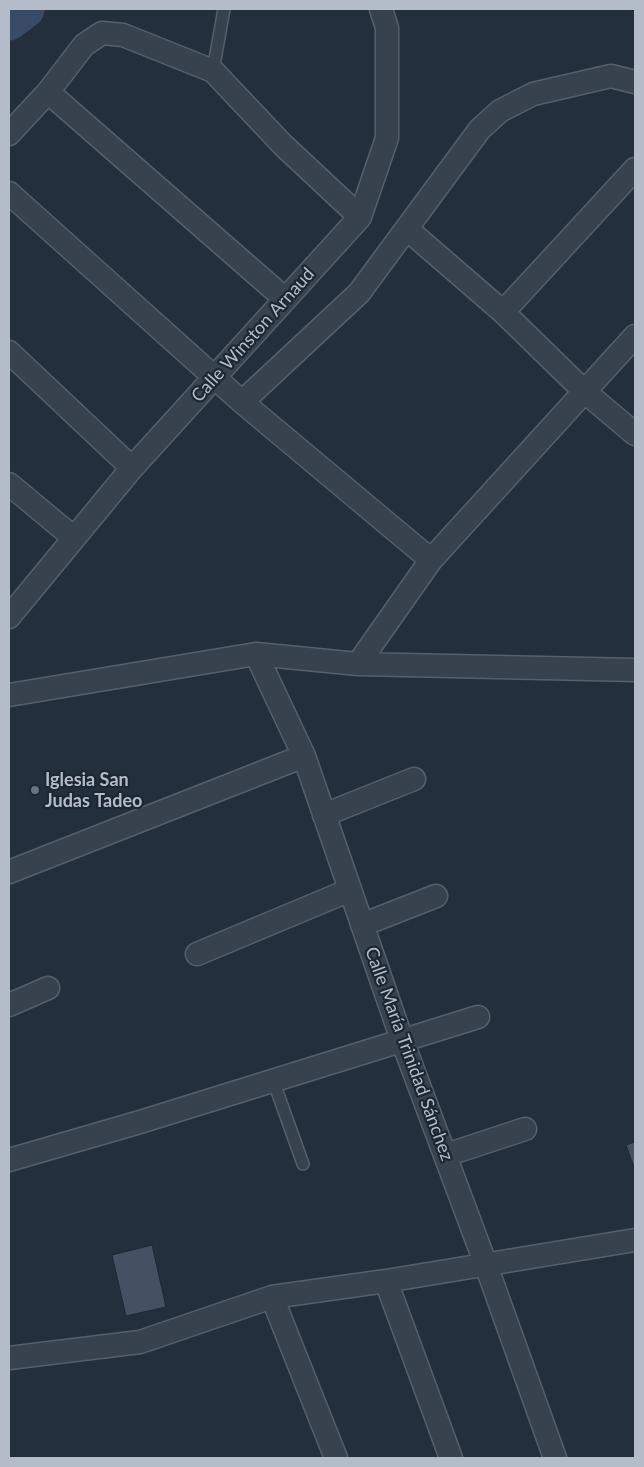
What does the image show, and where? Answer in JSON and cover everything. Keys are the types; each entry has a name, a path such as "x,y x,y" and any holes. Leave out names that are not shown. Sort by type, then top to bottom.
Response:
{"street":[{"name":"Calle Winston Arnaud","path":"9,617 132,468 360,217 387,138 387,28 381,9"},
{"path":"9,134 48,92 84,45 102,33 123,35 213,71 283,146 360,217"},
{"path":"242,402 359,293 480,129 500,110 533,94 611,76 635,82"},
{"path":"48,92 285,299"},
{"path":"503,312 635,169"},
{"path":"9,193 242,402 431,560"},
{"path":"407,229 503,312 585,392 635,434"},
{"path":"358,664 431,560 635,336"},
{"path":"9,352 132,468"},
{"path":"9,484 74,538"},
{"path":"9,695 256,654 358,664 635,670"},
{"name":"Calle María Trinidad Sánchez","path":"256,654 304,756 402,1040 486,1265 555,1458"},
{"path":"9,872 304,756"},
{"path":"324,815 414,779"},
{"path":"197,954 350,890"},
{"path":"362,925 436,896"},
{"path":"9,1005 48,988"},
{"path":"9,1160 140,1122 478,1017"},
{"path":"446,1156 525,1129"},
{"path":"9,1358 140,1342 272,1297 386,1281 635,1240"},
{"path":"386,1281 451,1458"},
{"path":"272,1297 336,1458"}],"lane":[{"path":"213,71 224,9"},
{"path":"273,1080 303,1164"}],"building":[{"path":"635,1142 635,1170 626,1145"},
{"path":"152,1245 166,1307 126,1316 112,1255"}],"waterway":[{"path":"9,21 25,9"}],"place":[{"name":"Iglesia San Judas Tadeo","path":"35,790"}]}
